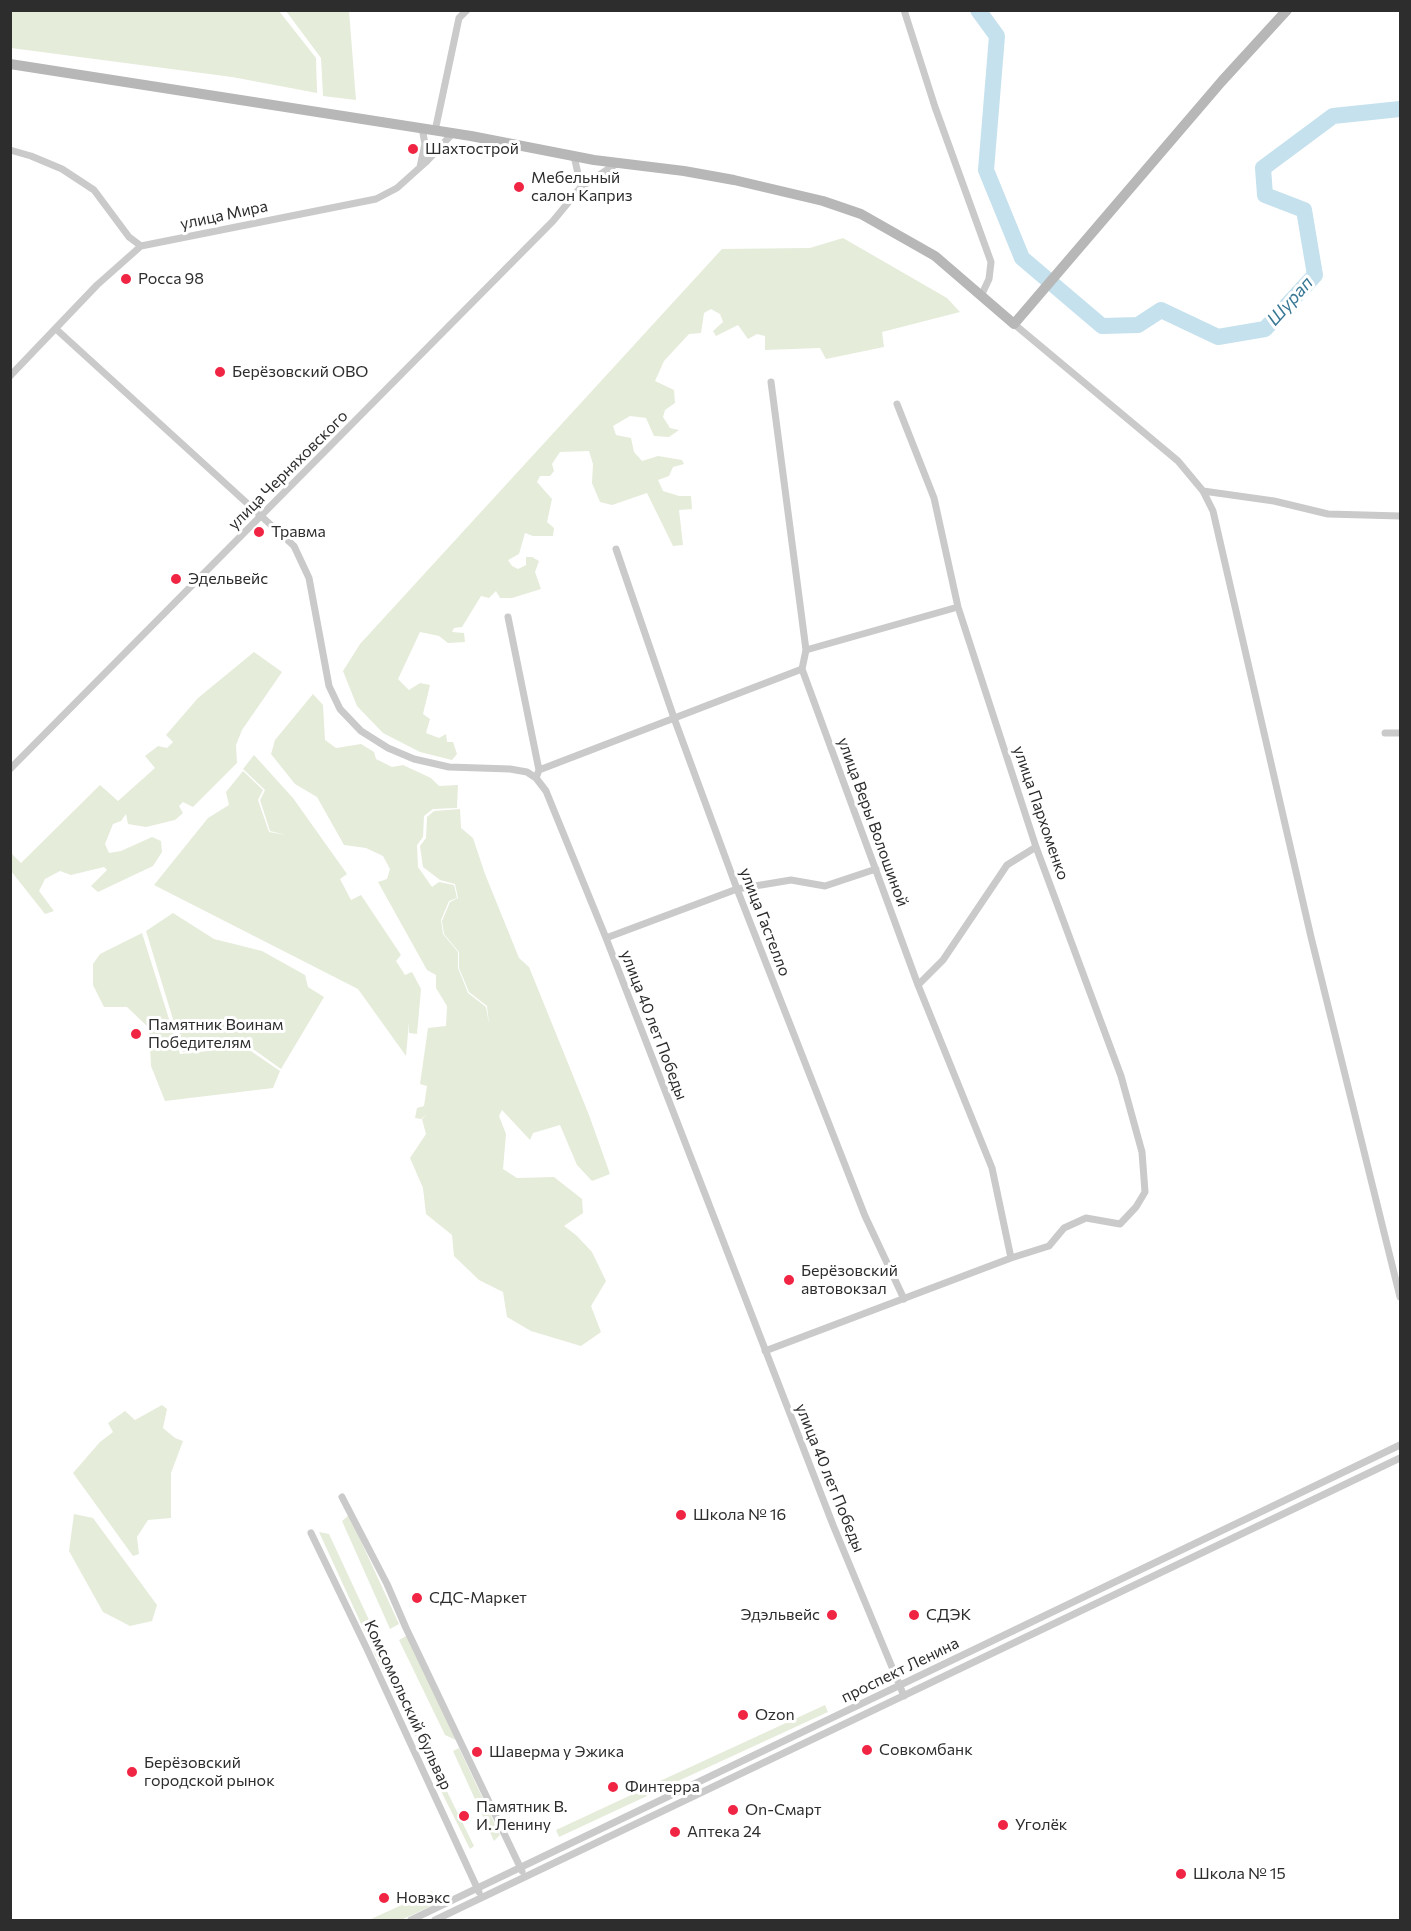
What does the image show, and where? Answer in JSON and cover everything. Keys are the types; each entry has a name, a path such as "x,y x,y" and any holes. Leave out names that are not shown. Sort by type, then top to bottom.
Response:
{"main road":[{"path":"10,64 453,133 574,156 684,171 823,201 861,214 935,256 1014,324 1222,81 1287,10"}],"street":[{"path":"435,131 459,18 467,10"},
{"path":"904,10 935,107 991,261 989,279 981,296"},
{"path":"420,167 424,144 422,128"},
{"name":"улица Мира","path":"141,246 376,199 397,188 453,133"},
{"path":"10,150 62,169 94,190 129,237 141,246 97,285 10,376"},
{"path":"574,156 581,187"},
{"name":"улица Черняховского","path":"10,770 553,221 581,187 618,162"},
{"path":"1014,324 1178,461 1203,491 1213,511 1311,937 1401,1297"},
{"path":"56,329 294,546 309,578 329,686 340,709 361,731 388,748 414,759 449,767 510,769 527,772 536,778 539,770 508,617"},
{"path":"539,770 802,669 806,650 771,382"},
{"name":"улица Пархоменко","path":"897,404 933,498 958,607 1036,847 1121,1076 1142,1152 1145,1192 1136,1207 1120,1224 1086,1218 1064,1228 1049,1246 1011,1258"},
{"path":"1203,491 1274,501 1328,514 1401,516"},
{"name":"улица Гастелло","path":"616,549 674,718 737,889 865,1216 904,1299"},
{"path":"806,650 958,607"},
{"name":"улица Веры Волошиной","path":"802,669 918,985 992,1168 1011,1258"},
{"path":"1385,733 1401,733"},
{"name":"улица 40 лет Победы","path":"536,778 546,791 606,938 833,1525 904,1696"},
{"path":"918,985 943,960 1007,865 1036,847"},
{"path":"606,938 737,889 791,880 825,886 876,869"},
{"path":"765,1351 1011,1258"},
{"name":"проспект Ленина","path":"411,1920 1401,1445"},
{"name":"проспект Ленина","path":"435,1920 1401,1458"},
{"name":"Комсомольский бульвар","path":"342,1497 387,1584 525,1877"},
{"name":"Комсомольский бульвар","path":"311,1533 482,1898"}],"green space":[{"path":"10,11 279,11 316,58 317,93 232,77 11,48"},
{"path":"286,11 349,11 356,100 323,96 321,58"},
{"path":"843,238 947,298 960,312 882,332 884,347 826,359 820,348 765,350 765,336 757,334 748,339 738,325 716,336 713,331 723,322 720,314 711,309 704,313 701,333 689,334 664,361 655,381 674,390 675,403 665,410 663,417 670,428 679,430 669,437 654,436 646,418 630,416 613,426 616,435 631,438 634,452 642,461 658,456 682,460 684,464 673,467 669,476 658,480 663,491 679,496 691,496 692,509 679,510 683,545 673,546 647,493 612,505 600,502 592,483 593,464 589,451 560,452 552,464 554,471 550,476 540,476 537,482 552,499 547,522 554,528 553,536 533,536 525,533 519,554 508,560 518,569 526,565 526,557 539,561 535,572 541,589 512,598 500,598 496,591 489,598 481,596 462,627 454,628 452,632 464,633 465,642 448,643 439,636 420,632 398,679 409,690 420,683 430,685 423,714 430,719 426,733 439,738 446,734 447,742 453,742 457,754 452,760 420,752 383,733 357,706 343,671 360,644 722,249 810,248"},
{"path":"254,652 282,672 242,730 236,745 237,763 193,807 183,802 179,806 183,813 175,820 146,827 128,824 126,814 121,821 113,824 105,844 109,853 121,851 152,837 161,841 162,852 153,866 98,892 91,886 107,870 104,867 71,875 60,871 45,879 39,891 54,911 45,914 11,871 11,853 21,863 100,785 118,801 155,768 145,756 158,746 167,748 173,742 166,735 198,698"},
{"path":"313,694 323,705 325,740 336,748 361,744 374,752 376,759 392,767 403,765 431,778 439,786 458,785 457,808 433,809 424,816 423,837 417,845 418,867 432,887 439,882 454,885 457,898 449,901 441,920 443,934 458,952 458,968 468,993 486,1007 489,1024 487,1006 469,992 459,968 459,952 444,934 442,921 450,902 458,898 455,884 440,880 423,867 420,846 426,838 427,817 434,811 460,809 461,828 473,838 519,958 529,967 589,1115 610,1174 592,1181 577,1165 560,1125 533,1133 530,1140 502,1110 499,1116 506,1134 503,1169 517,1178 554,1177 582,1199 583,1213 564,1226 592,1252 606,1281 591,1306 601,1332 581,1346 531,1331 507,1317 503,1292 479,1280 454,1256 452,1235 426,1214 423,1188 410,1158 426,1134 422,1119 428,1113 421,1119 415,1118 417,1108 424,1106 427,1086 420,1084 428,1028 446,1026 447,1006 436,988 436,975 427,970 378,882 387,879 390,869 383,856 366,848 344,845 317,797 295,784 271,754 275,740"},
{"path":"254,755 293,798 347,874 340,879 351,900 361,895 401,955 396,961 405,975 412,972 421,989 417,1034 409,1033 409,1022 406,1056 358,989 154,885 208,818 229,805 226,792 243,771 263,790 258,800 269,832 286,835 270,831 260,800 265,790 243,769"},
{"path":"173,913 214,939 262,951 305,975 308,987 324,997 281,1069 246,1044 183,1052 146,931"},
{"path":"142,933 180,1054 245,1047 280,1071 273,1088 165,1101 151,1066 149,1028 127,1007 104,1007 93,985 93,964 100,954"},
{"path":"162,1405 167,1409 163,1428 175,1438 183,1441 171,1473 171,1518 148,1520 137,1537 139,1554 133,1556 73,1473 100,1442 113,1432 108,1423 125,1411 135,1420"},
{"path":"74,1514 93,1518 157,1605 152,1621 130,1626 103,1612 69,1551"},
{"path":"349,1515 399,1624 390,1629 342,1521"},
{"path":"319,1532 329,1534 376,1635 369,1641"},
{"path":"408,1635 456,1740 445,1735 399,1640"},
{"path":"381,1647 427,1744 423,1751 373,1651"},
{"path":"825,1705 828,1712 663,1788 660,1781"},
{"path":"459,1748 500,1835 494,1841 453,1751"},
{"path":"430,1757 474,1846 470,1849 425,1759"},
{"path":"644,1789 647,1796 559,1837 556,1830"},
{"path":"432,1891 438,1903 401,1920 369,1920"}],"waterway":[{"name":"Шурап","path":"978,10 997,36 986,170 1022,258 1102,326 1138,325 1161,310 1218,337 1265,329 1315,275 1304,210 1265,195 1263,168 1333,116 1400,109"}],"place":[{"name":"Шахтострой","path":"413,149"},
{"name":"Мебельный салон Каприз","path":"519,187"},
{"name":"Росса 98","path":"126,279"},
{"name":"Берёзовский ОВО","path":"220,372"},
{"name":"Травма","path":"259,532"},
{"name":"Эдельвейс","path":"176,579"},
{"name":"Памятник Воинам Победителям","path":"136,1034"},
{"name":"Берёзовский автовокзал","path":"789,1280"},
{"name":"Школа № 16","path":"681,1515"},
{"name":"СДС-Маркет","path":"417,1598"},
{"name":"Эдэльвейс","path":"832,1615"},
{"name":"СДЭК","path":"914,1615"},
{"name":"Ozon","path":"743,1715"},
{"name":"Совкомбанк","path":"867,1750"},
{"name":"Шаверма у Эжика","path":"477,1752"},
{"name":"Берёзовский городской рынок","path":"132,1772"},
{"name":"Финтерра","path":"613,1787"},
{"name":"On-Смарт","path":"733,1810"},
{"name":"Памятник В. И. Ленину","path":"464,1816"},
{"name":"Уголёк","path":"1003,1825"},
{"name":"Аптека 24","path":"675,1832"},
{"name":"Школа № 15","path":"1181,1874"},
{"name":"Новэкс","path":"384,1898"}]}
